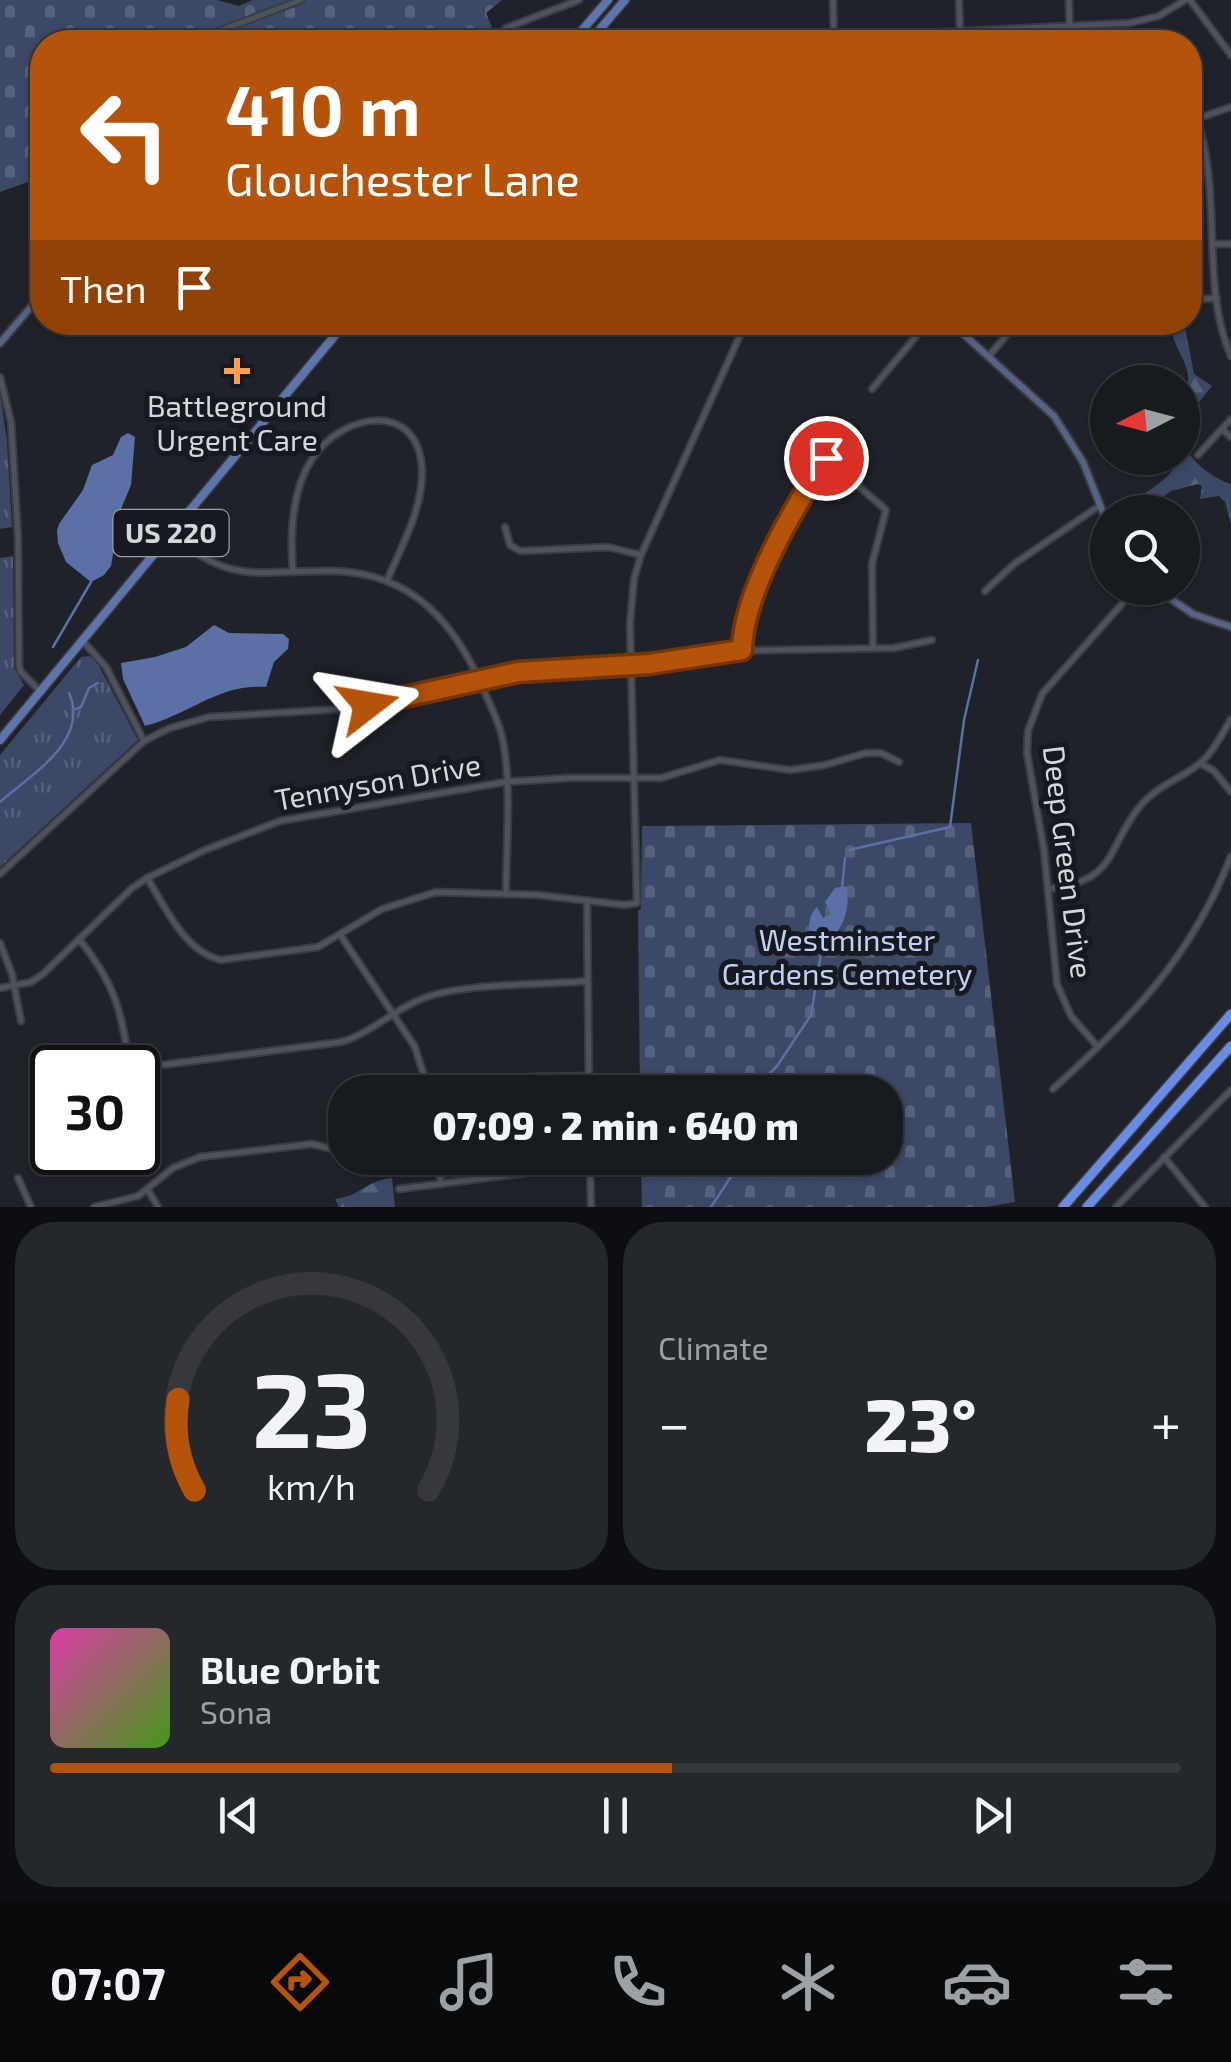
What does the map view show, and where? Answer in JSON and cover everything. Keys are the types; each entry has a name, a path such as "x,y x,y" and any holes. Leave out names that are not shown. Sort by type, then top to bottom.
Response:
{"highway":[{"path":"1063,1207 1231,1014"},
{"path":"1087,1207 1231,1046"}],"main road":[{"path":"599,30 625,0"},
{"path":"581,30 602,2"},
{"path":"0,343 30,308"},
{"name":"US 220","path":"0,740 335,335"},
{"path":"964,335 1044,405 1067,433 1094,495"},
{"path":"1180,605 1193,614 1231,627"}],"street":[{"path":"222,30 301,0"},
{"path":"505,30 579,0"},
{"path":"833,0 834,30"},
{"path":"960,0 960,30"},
{"path":"1069,0 1070,30"},
{"path":"997,30 1144,20 1187,0 1231,55"},
{"path":"1202,117 1231,107"},
{"path":"1202,142 1209,159 1220,328 1231,356"},
{"path":"1214,244 1231,244"},
{"path":"1202,299 1216,298"},
{"path":"147,878 192,945 214,958 229,960 318,948 376,913 417,896 451,890 637,903 632,598 641,555 740,335"},
{"path":"872,390 917,335"},
{"path":"988,357 1007,335"},
{"path":"0,377 11,422 15,480 19,666 40,691"},
{"path":"1200,453 1231,419"},
{"path":"293,572 296,502 311,460 341,428 382,420 400,425 414,440 422,473 415,514 387,581"},
{"path":"1223,430 1231,437"},
{"path":"742,650 748,611 798,504 826,458 886,510 872,564 873,648"},
{"path":"985,591 1014,564 1090,512"},
{"path":"505,527 510,545 520,551 608,547 641,555"},
{"path":"171,534 200,558 226,569 263,574 339,571 387,581 446,623 458,636 500,730 505,782 506,893"},
{"name":"Deep Green Drive","path":"1098,1048 1071,1016 1057,984 1048,889 1026,752 1034,710 1058,674 1121,605"},
{"path":"82,640 106,667 144,741"},
{"path":"0,874 144,741 170,728 209,717 341,709 518,672 632,665 742,650 912,647 932,640"},
{"path":"1048,889 1086,880 1118,848 1140,806 1168,782 1200,763 1231,719"},
{"name":"Tennyson Drive","path":"0,988 43,974 147,878 280,821 505,782 661,778 720,760 790,770 866,753 881,753 900,762"},
{"path":"1200,763 1214,771 1231,792"},
{"path":"1052,1089 1098,1048 1182,953 1216,893 1231,856"},
{"path":"587,900 589,1075"},
{"path":"341,936 415,1047 424,1075"},
{"path":"79,939 101,966 116,996 126,1045"},
{"path":"0,943 15,986 21,1022"},
{"path":"160,1065 331,1044 360,1035 416,1000 440,993 587,982"},
{"path":"1116,1207 1231,1090"},
{"path":"94,1207 130,1200 174,1168 200,1157 312,1144 328,1148"},
{"path":"1164,1157 1205,1207"},
{"path":"439,1175 440,1184"},
{"path":"399,1190 511,1175"},
{"path":"591,1175 591,1207"},
{"path":"18,1178 30,1207"},
{"path":"148,1190 158,1207"}],"green space":[{"path":"0,0 217,0 239,6 253,0 502,0 486,13 492,27 484,30 30,30 30,181 0,192"},
{"path":"1173,335 1186,335 1192,365 1185,365"},
{"path":"1200,378 1212,386 1200,401"},
{"path":"0,394 12,527 0,529"},
{"path":"1200,465 1231,484 1231,524 1225,502 1219,496 1200,499 1202,486 1198,484 1166,495 1142,495 1167,477 1200,475"},
{"path":"13,556 14,668 24,685 0,715 0,558"},
{"path":"90,656 138,740 0,867 0,755 81,657"},
{"name":"Westminster Gardens Cemetery","path":"971,823 1015,1202 986,1207 642,1207 641,1175 903,1175 903,1075 640,1075 638,911 642,826"},
{"path":"392,1178 395,1207 339,1207 335,1199 376,1182"}],"shaded area":[{"path":"128,433 135,437 131,485 121,509 111,566 91,582 66,562 57,531 83,490 92,465 113,455 121,437"},
{"path":"214,625 229,633 283,634 289,639 288,649 274,662 266,687 234,690 145,726 123,679 121,663 186,647"},
{"path":"844,886 848,904 838,931 828,943 813,940 809,927 812,914 817,907 823,918 831,914 825,902 835,888"}],"waterway":[{"path":"53,647 91,582"},
{"path":"849,850 950,827 964,720 978,660"},
{"path":"76,709 81,707 89,688 98,683"},
{"path":"0,802 41,768 65,741 72,726 69,693"},
{"path":"842,888 845,858"},
{"path":"768,1075 811,1015 823,941"},
{"path":"711,1207 732,1175"}],"place":[{"name":"Battleground Urgent Care","path":"237,371"}],"route":[{"path":"368,705 518,672 649,664 708,652 742,650 748,611 798,504 826,458"}]}
